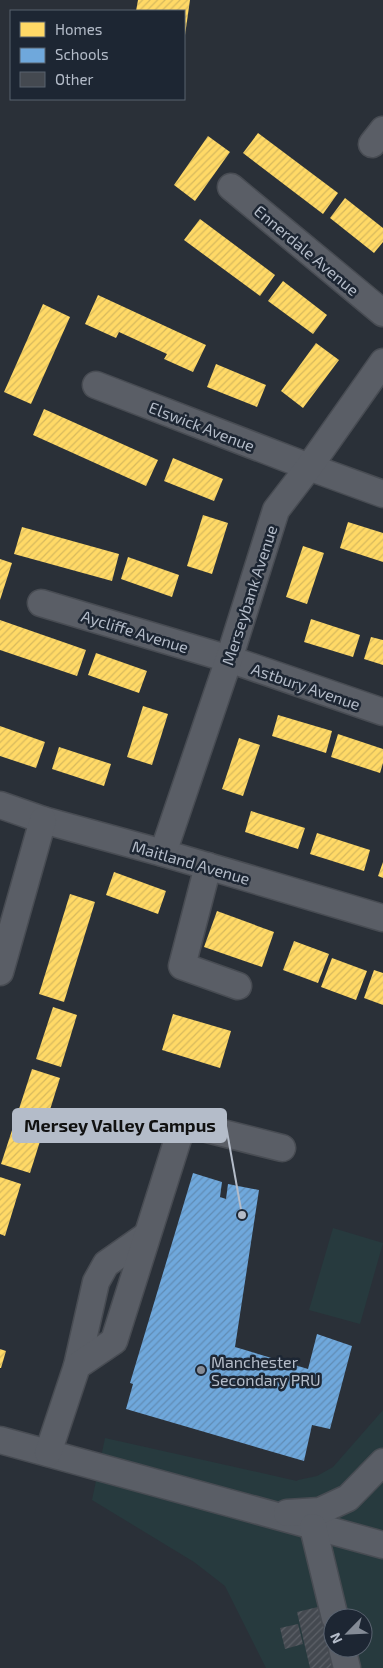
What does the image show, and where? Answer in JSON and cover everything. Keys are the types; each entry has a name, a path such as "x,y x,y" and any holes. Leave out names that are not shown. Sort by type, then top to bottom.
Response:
{"street":[{"name":"Ennerdale Avenue","path":"231,187 383,313"},
{"name":"Merseybank Avenue","path":"163,853 229,660 276,510 383,362"},
{"name":"Elswick Avenue","path":"96,385 383,494"},
{"name":"Aycliffe Avenue","path":"41,603 229,660"},
{"name":"Astbury Avenue","path":"229,660 383,712"},
{"name":"Maitland Avenue","path":"0,805 43,820 163,853 383,918"},
{"path":"0,972 43,820"},
{"path":"208,866 182,966 238,986"},
{"path":"77,1366 114,1341 183,1123 282,1148"},
{"path":"48,1453 77,1366 96,1282 106,1264 146,1236"},
{"path":"0,1440 383,1545"},
{"path":"268,1514 320,1511 327,1508 348,1498 383,1462"},
{"path":"313,1527 333,1608"}],"green space":[{"path":"333,1228 383,1243 360,1324 309,1310"},
{"path":"383,1410 383,1668 266,1668 225,1586 194,1562 92,1500 105,1438 297,1481 317,1476 333,1467"}],"building: Homes":[{"path":"138,0 190,0 185,35 185,10 136,10"},
{"path":"258,133 338,193 323,214 243,153"},
{"path":"208,136 230,152 195,201 174,185"},
{"path":"345,198 383,228 383,242 374,253 330,218"},
{"path":"200,219 275,275 260,296 184,240"},
{"path":"283,281 327,315 313,334 268,301"},
{"path":"98,295 206,345 193,372 164,359 167,354 119,332 116,338 85,324"},
{"path":"43,304 70,317 31,404 4,392"},
{"path":"316,343 339,360 303,408 281,391"},
{"path":"216,364 266,385 257,407 207,387"},
{"path":"44,409 158,460 146,486 33,435"},
{"path":"173,458 223,479 214,501 164,481"},
{"path":"203,515 228,523 212,574 187,566"},
{"path":"348,522 383,533 383,562 340,548"},
{"path":"22,527 119,554 112,581 14,554"},
{"path":"303,546 324,553 307,604 286,597"},
{"path":"128,557 179,575 172,597 121,579"},
{"path":"0,559 12,563 0,600"},
{"path":"311,619 360,635 353,657 304,642"},
{"path":"0,620 86,650 77,676 0,650"},
{"path":"371,637 383,640 383,665 364,659"},
{"path":"96,653 147,671 139,693 88,675"},
{"path":"143,706 168,714 152,765 127,757"},
{"path":"278,715 332,731 326,753 272,736"},
{"path":"0,726 45,742 36,768 0,756"},
{"path":"338,734 383,749 383,763 380,773 331,757"},
{"path":"239,738 260,745 243,796 222,789"},
{"path":"59,747 111,764 104,786 52,769"},
{"path":"251,811 305,828 298,849 245,832"},
{"path":"317,833 370,850 364,871 310,854"},
{"path":"383,862 383,878 378,876"},
{"path":"114,872 166,891 158,914 106,895"},
{"path":"70,894 95,902 64,1002 39,994"},
{"path":"217,911 274,932 262,967 204,947"},
{"path":"294,941 329,954 318,983 283,970"},
{"path":"332,958 367,971 356,1000 321,987"},
{"path":"374,970 383,973 383,1005 364,998"},
{"path":"53,1007 77,1015 61,1067 36,1059"},
{"path":"173,1014 231,1031 220,1068 162,1050"},
{"path":"32,1069 60,1078 30,1173 1,1164"},
{"path":"0,1177 21,1184 5,1236 0,1234"},
{"path":"0,1349 6,1351 1,1368 0,1368"}],"building: Schools":[{"path":"193,1173 222,1182 220,1197 226,1199 228,1184 259,1190 235,1347 308,1369 317,1334 352,1346 330,1429 312,1425 304,1461 126,1409 133,1384 130,1383"}],"building: Other":[{"path":"322,1606 323,1658 335,1658 337,1668 310,1668 297,1612"},
{"path":"298,1624 303,1644 285,1649 280,1628"}],"place":[{"name":"Mersey Valley Campus","path":"242,1215"},
{"name":"Manchester Secondary PRU","path":"201,1370"}]}
